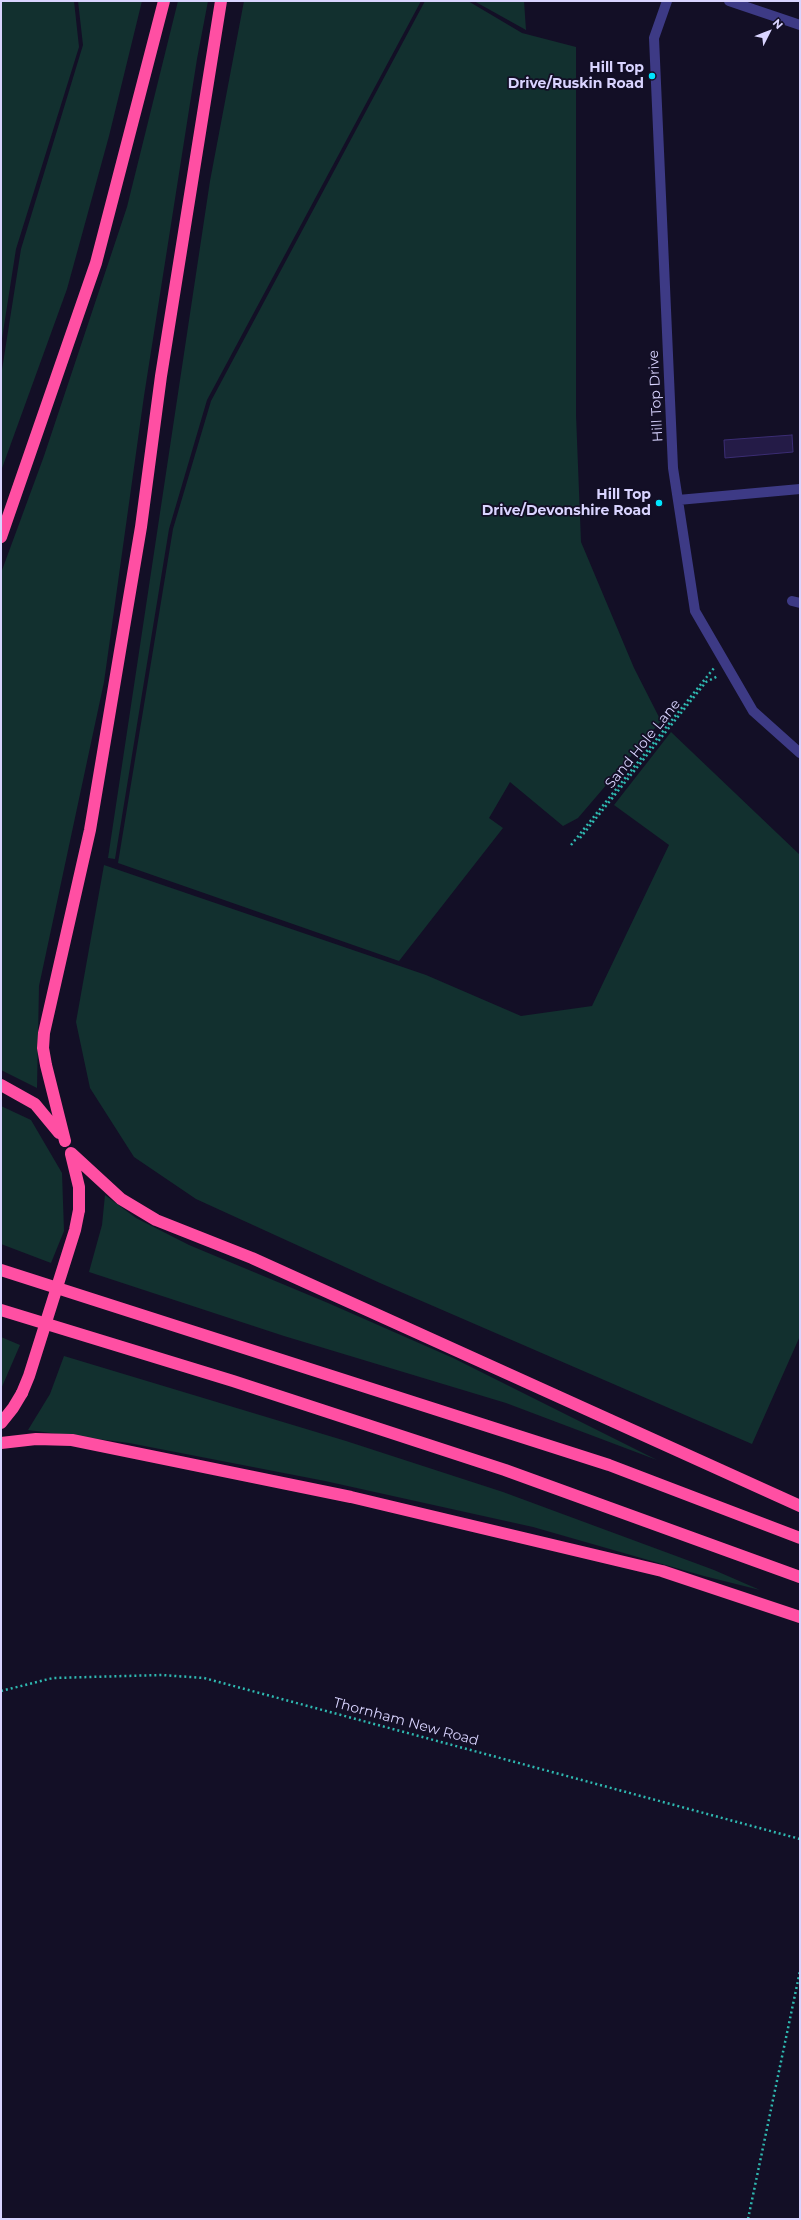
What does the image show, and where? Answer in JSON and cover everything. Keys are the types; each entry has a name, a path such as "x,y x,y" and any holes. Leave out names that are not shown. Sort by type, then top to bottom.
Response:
{"highway":[{"path":"1,537 96,263 164,1"},
{"path":"65,1142 54,1104 46,1065 43,1048 44,1033 90,830 141,527 161,376 221,1"},
{"path":"1,1085 35,1104 54,1125 71,1153 79,1187 79,1210 68,1252 29,1376 14,1408 1,1423"},
{"path":"71,1153 121,1199 156,1220 252,1258 800,1506"},
{"path":"1,1270 609,1465 800,1538"},
{"path":"1,1310 233,1381 505,1470 800,1577"},
{"path":"1,1444 36,1439 72,1440 351,1497 662,1571 800,1617"}],"street":[{"name":"Hill Top Drive","path":"667,1 654,38 673,468 695,611 753,711 800,753"},
{"path":"729,1 800,24"},
{"path":"678,500 800,489"}],"path":[{"path":"571,845 722,658"},
{"name":"Sand Hole Lane","path":"580,838 706,682 729,670"},
{"name":"Thornham New Road","path":"1,1691 53,1678 162,1676 204,1678 800,1839"},
{"path":"748,2219 800,1972"}],"green space":[{"path":"1,1 74,1 79,47 16,249 1,345"},
{"path":"78,1 142,1 109,136 67,289 1,471 1,376 21,249 83,45"},
{"path":"178,1 208,1 197,59 144,396 104,682 39,986 37,1088 1,1070 1,573 44,456 127,207"},
{"path":"244,1 421,1 207,400 169,529 115,859 108,858 210,181"},
{"path":"425,1 468,1 522,33 576,47 576,415 581,542 634,668 661,721 578,818 563,826 510,782 489,818 503,828 399,961 118,863 173,529 211,401"},
{"path":"474,1 524,1 526,30"},
{"path":"671,732 800,855 800,1336 752,1444 380,1283 196,1199 134,1157 90,1088 76,1022 104,865 426,975 521,1016 592,1006 669,845 614,805"},
{"path":"1,1106 31,1120 62,1173 64,1231 51,1263 1,1244"},
{"path":"105,1195 136,1218 189,1245 328,1303 453,1358 657,1460 506,1403 284,1336 89,1272 102,1225"},
{"path":"1,1337 20,1345 1,1389"},
{"path":"64,1356 346,1441 503,1492 714,1570 760,1590 704,1576 533,1527 325,1481 129,1443 28,1430 50,1394"}],"building":[{"path":"792,435 793,452 725,458 724,440"}],"place":[{"name":"Hill Top Drive/Ruskin Road","path":"652,76"},
{"name":"Hill Top Drive/Devonshire Road","path":"659,503"}]}
